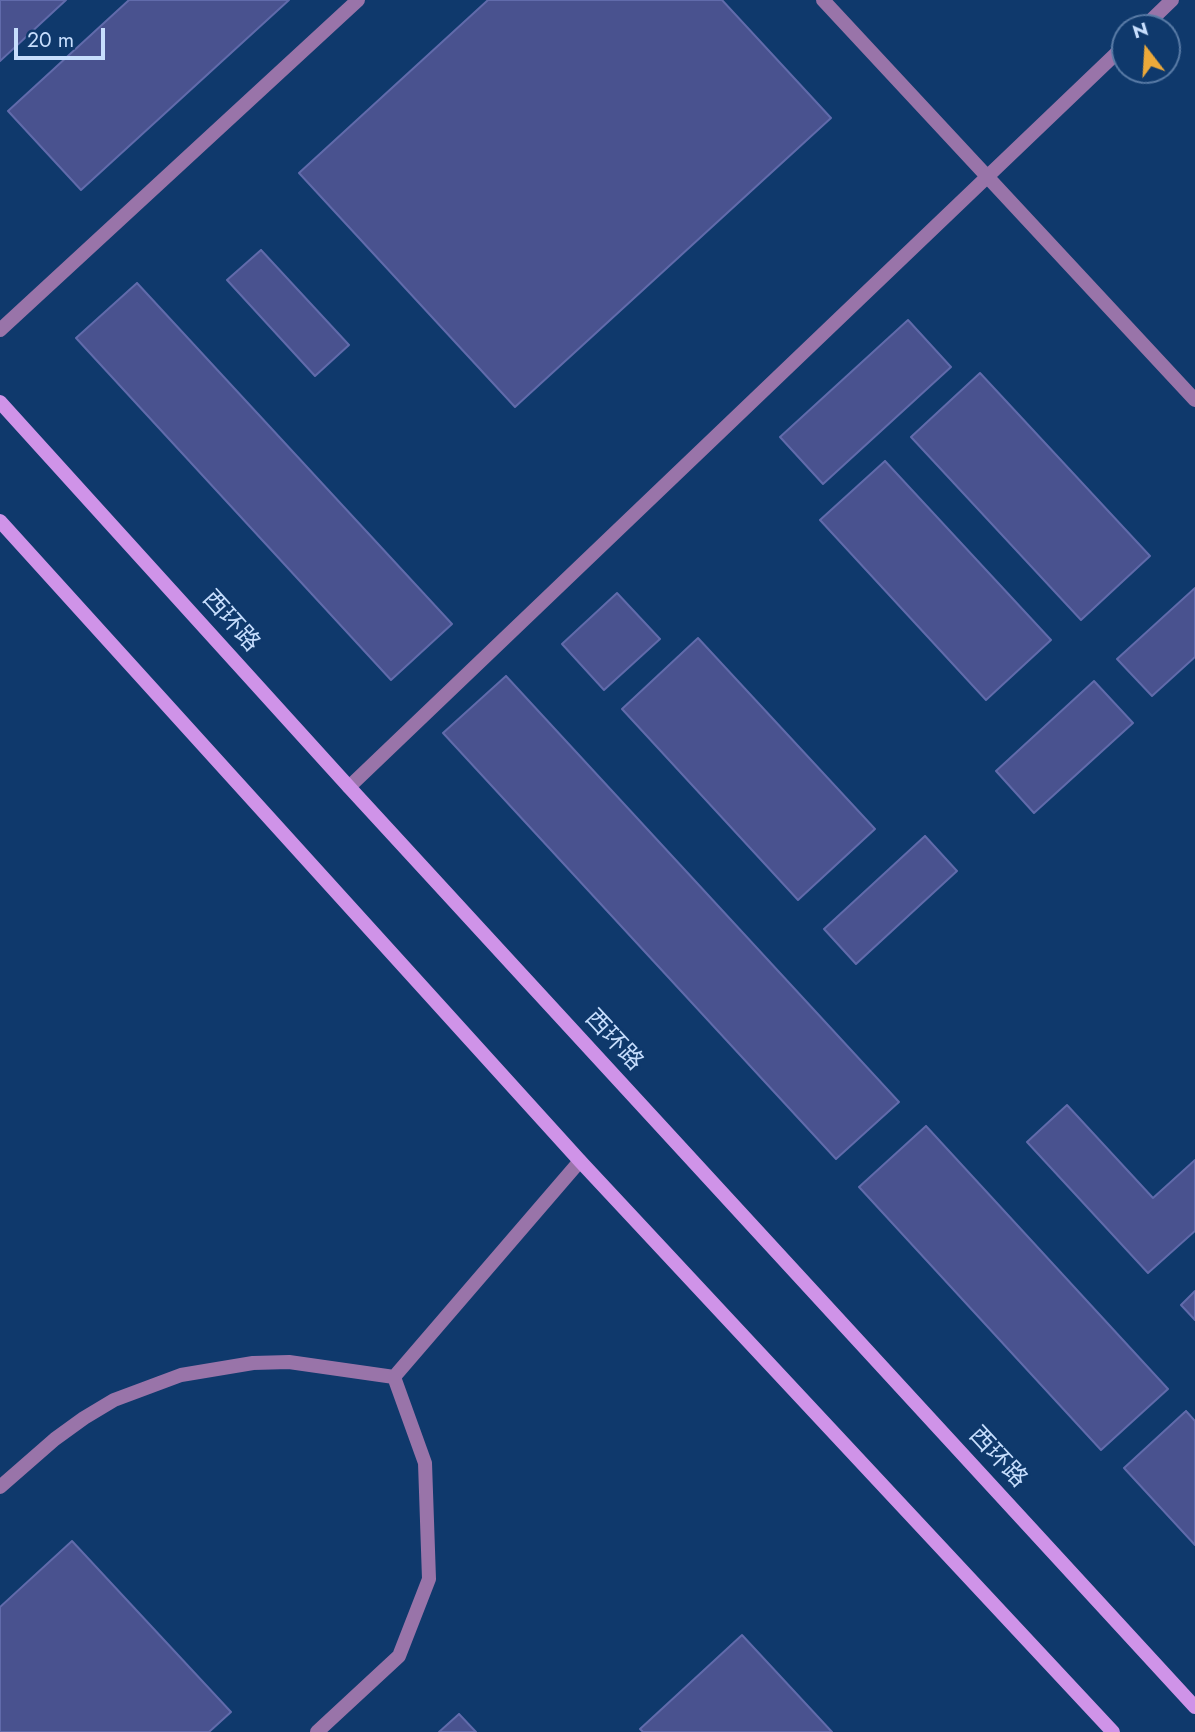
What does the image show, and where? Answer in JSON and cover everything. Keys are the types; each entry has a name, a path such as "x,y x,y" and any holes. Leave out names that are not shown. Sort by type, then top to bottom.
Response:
{"main road":[{"name":"西环路","path":"0,402 349,787 1195,1707"},
{"path":"0,521 580,1161 1113,1732"}],"street":[{"path":"0,330 358,0"},
{"path":"823,0 1195,400"},
{"path":"1158,14 1172,0"},
{"path":"349,787 1111,58"},
{"path":"394,1377 580,1161"},
{"path":"0,1487 55,1439 84,1418 114,1401 181,1375 216,1367 289,1362 394,1377"},
{"path":"317,1732 399,1656 429,1579 425,1463 394,1377"}],"building":[{"path":"0,0 66,0 0,61"},
{"path":"129,0 289,0 81,190 8,111"},
{"path":"488,0 722,0 831,118 515,407 299,173"},
{"path":"261,250 349,345 315,376 227,280"},
{"path":"137,283 452,624 391,680 76,338"},
{"path":"908,320 951,367 823,484 780,437"},
{"path":"980,373 1150,556 1081,620 911,437"},
{"path":"885,461 1051,640 986,700 820,520"},
{"path":"1195,588 1195,657 1152,696 1117,659"},
{"path":"617,593 660,639 604,690 562,644"},
{"path":"698,638 875,829 798,900 622,709"},
{"path":"506,676 899,1102 836,1159 443,733"},
{"path":"1094,681 1133,723 1034,813 996,771"},
{"path":"925,836 957,871 856,964 824,929"},
{"path":"1067,1105 1153,1198 1195,1160 1195,1231 1148,1273 1027,1142"},
{"path":"926,1126 1168,1389 1101,1450 859,1187"},
{"path":"1195,1291 1195,1320 1181,1305"},
{"path":"1186,1411 1195,1421 1195,1545 1124,1468"},
{"path":"72,1541 231,1712 209,1732 0,1732 0,1607"},
{"path":"742,1635 832,1732 643,1732 640,1729"},
{"path":"459,1714 476,1732 439,1732"}]}
